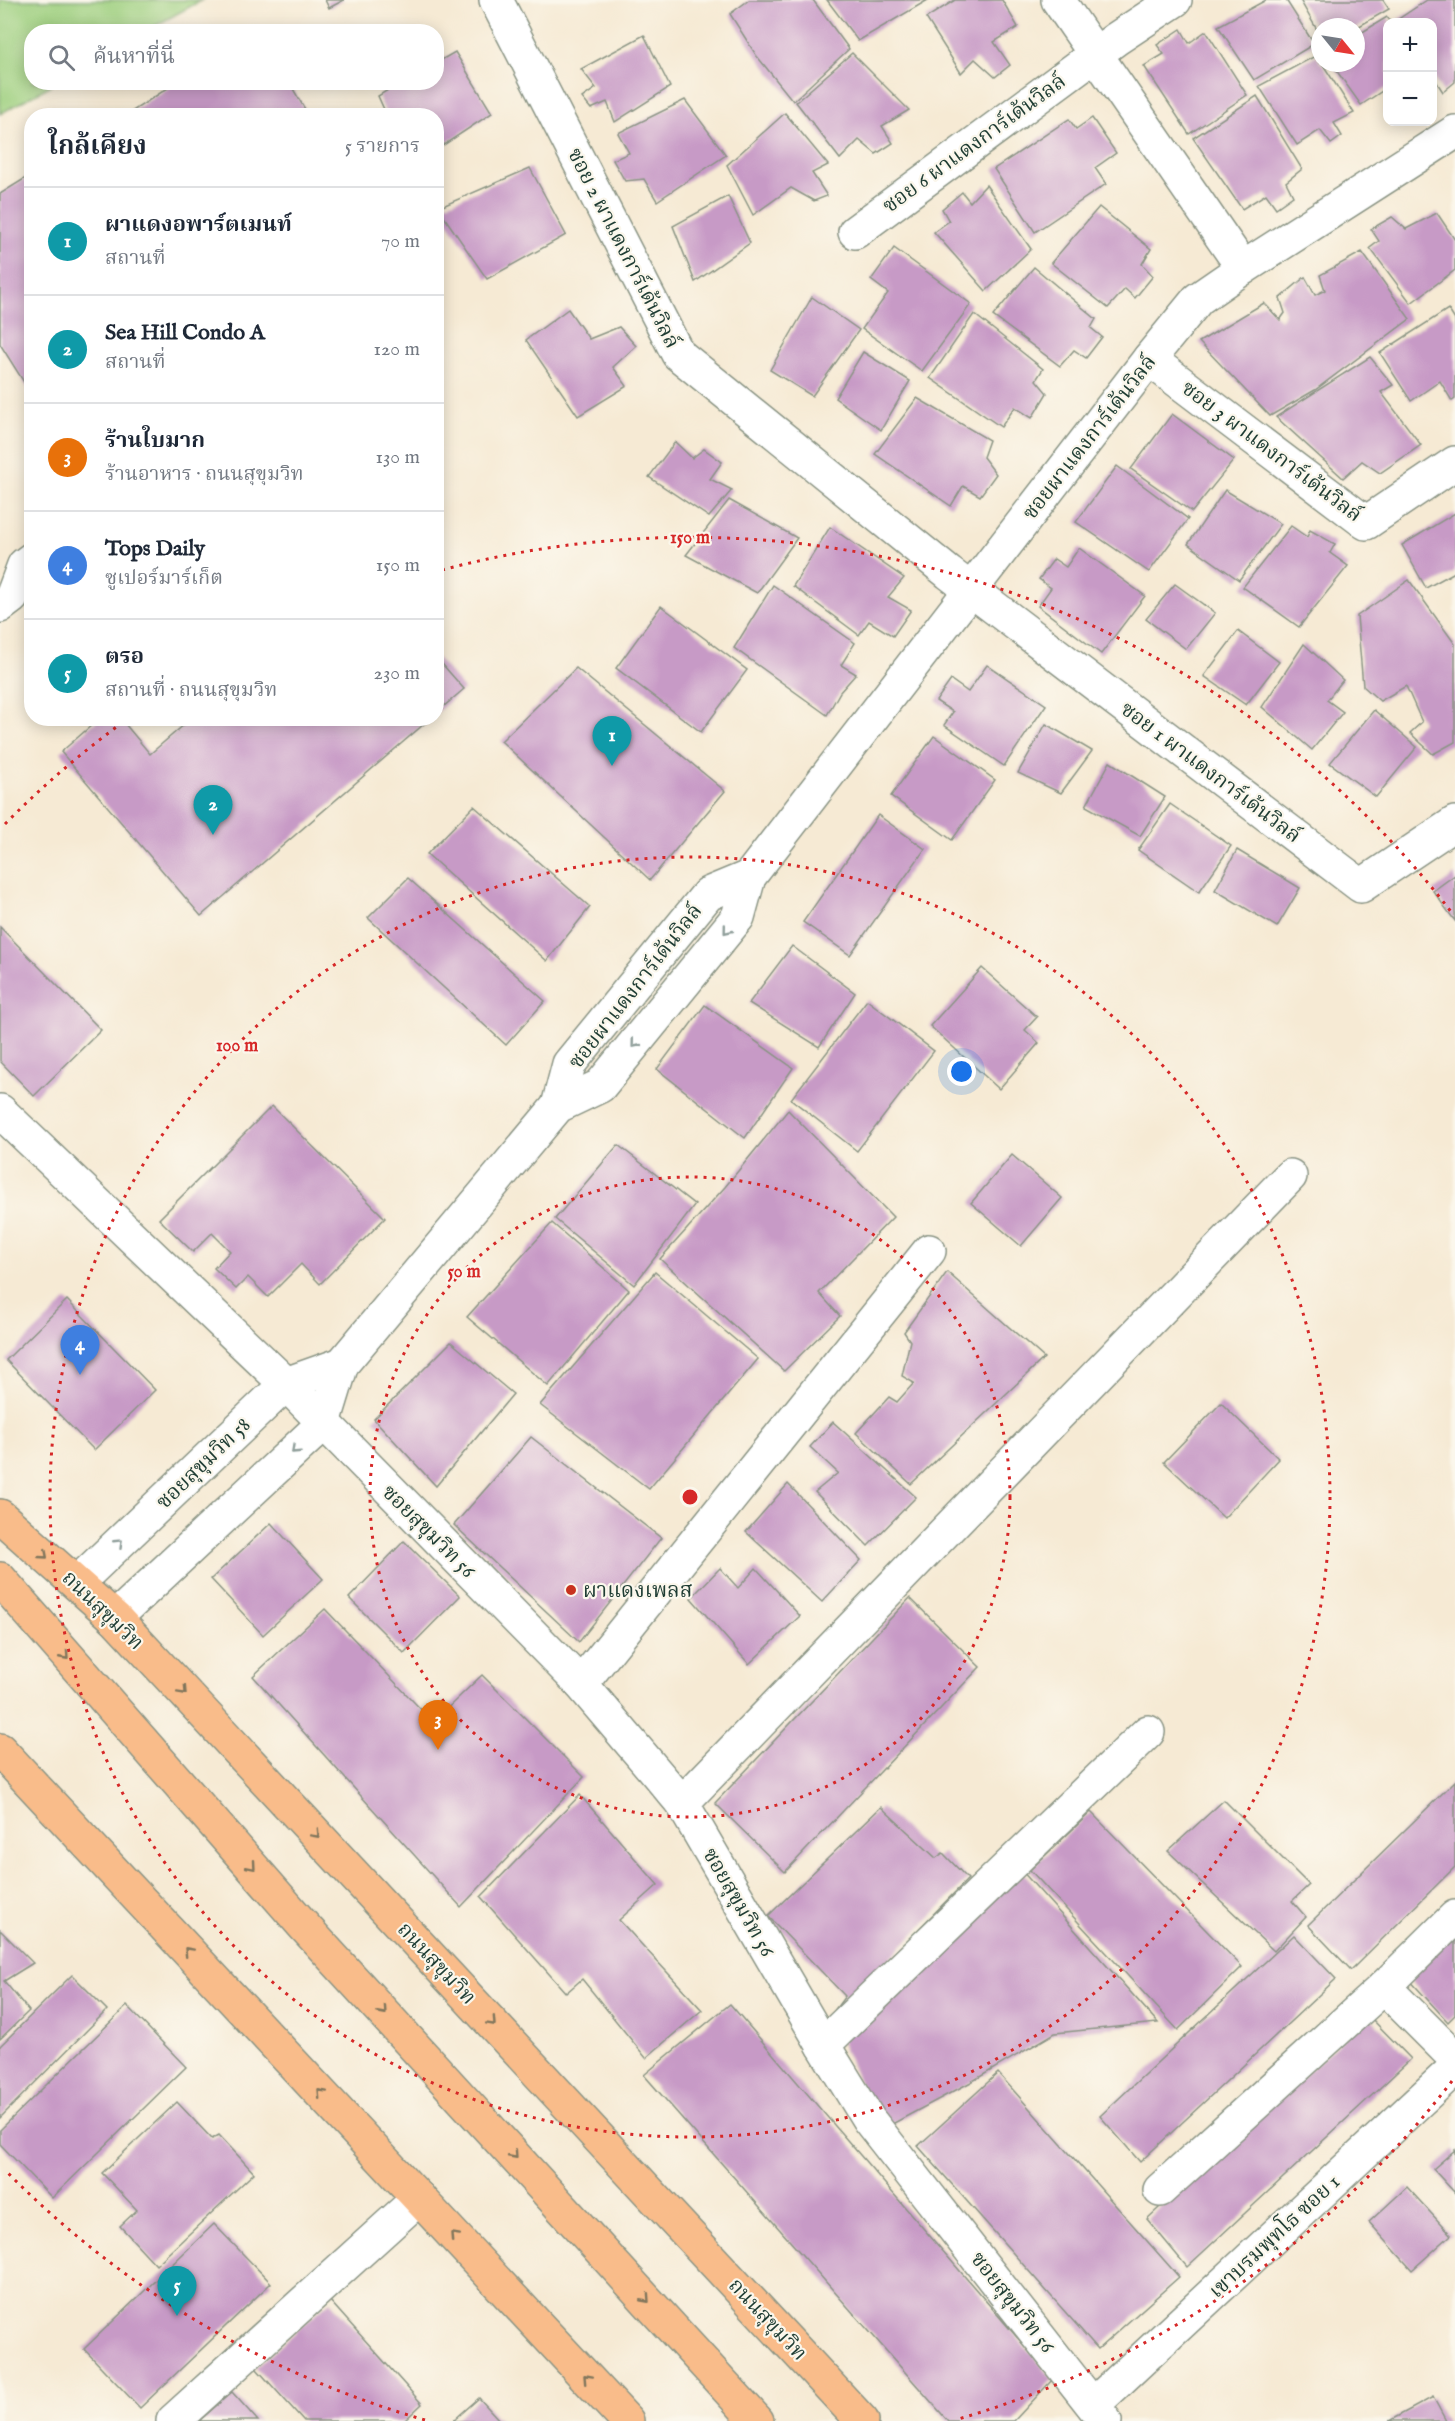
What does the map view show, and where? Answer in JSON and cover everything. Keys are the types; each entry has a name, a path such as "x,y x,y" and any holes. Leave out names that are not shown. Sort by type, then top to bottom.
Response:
{"highway":[{"name":"ถนนสุขุมวิท","path":"0,1516 115,1618 862,2421"},
{"path":"0,1580 303,1925 757,2421"},
{"path":"0,1750 419,2198 615,2416"}],"street":[{"name":"ซอย 2 ผาแดงการ์เด้นวิลล์","path":"496,0 678,354 972,589"},
{"path":"1058,0 1243,268"},
{"name":"ซอย 6 ผาแดงการ์เด้นวิลล์","path":"855,232 1095,55 1175,0"},
{"name":"ซอยผาแดงการ์เด้นวิลล์","path":"342,1364 558,1106 569,1064 708,894 749,877 1149,359 1198,299 1455,132"},
{"name":"ซอย 3 ผาแดงการ์เด้นวิลล์","path":"1149,359 1366,523 1455,463"},
{"path":"15,600 24,565"},
{"name":"ซอย 1 ผาแดงการ์เด้นวิลล์","path":"972,589 1361,886 1455,823"},
{"name":"ซอยสุขุมวิท 56","path":"0,1111 286,1384 581,1684 682,1803 869,2120 1100,2413"},
{"path":"682,1803 1290,1176"},
{"path":"581,1684 929,1251"},
{"path":"115,1618 324,1424 342,1364"},
{"name":"ซอยสุขุมวิท 58","path":"77,1583 286,1384 342,1364"},
{"path":"823,2045 1148,1732"},
{"path":"1160,2190 1384,1987 1455,1917"},
{"path":"1384,1987 1455,2058"},
{"name":"เขาบรมพุทโธ ซอย 1","path":"1100,2413 1455,2068"},
{"path":"173,2421 419,2198"}],"green space":[{"path":"0,0 202,0 159,24 24,24 24,90 43,90 0,114"}],"building":[{"path":"325,0 344,0 329,8"},
{"path":"749,0 813,0 849,49 793,101 756,55 730,14"},
{"path":"827,0 928,0 858,41"},
{"path":"955,0 1002,0 1018,27 994,42 1010,65 995,77 975,59 961,73 926,18"},
{"path":"1266,0 1286,0 1311,39 1311,46 1254,80 1218,26"},
{"path":"1300,0 1383,0 1389,9 1365,23 1365,18 1311,19"},
{"path":"1427,0 1455,0 1455,82 1443,92 1437,83 1437,18 1400,18"},
{"path":"1383,19 1383,90 1361,105 1337,72 1365,72 1365,30"},
{"path":"1181,29 1189,43 1206,31 1247,95 1189,134 1144,66 1164,54 1157,45"},
{"path":"644,35 670,87 615,122 607,102 591,109 582,98 596,88 581,69"},
{"path":"455,52 492,113 444,145 444,108 383,108 378,96 388,90 444,90 444,58"},
{"path":"852,53 909,110 882,126 893,143 876,154 859,140 840,159 796,102"},
{"path":"1311,58 1311,72 1328,72 1354,113 1334,123 1342,136 1331,144 1320,130 1297,145 1259,86"},
{"path":"165,90 294,90 304,108 137,108"},
{"path":"1257,96 1302,169 1286,182 1293,196 1276,208 1266,194 1242,209 1193,138"},
{"path":"685,100 726,155 657,201 644,179 625,181 613,160 629,153 618,133"},
{"path":"785,113 828,165 812,173 827,196 814,201 791,188 753,215 727,165"},
{"path":"1092,118 1116,153 1095,168 1106,184 1035,232 994,169 1069,119 1076,129"},
{"path":"530,168 566,235 487,279 444,217 444,205"},
{"path":"24,179 24,382 0,344 0,194"},
{"path":"986,185 1031,249 986,291 934,232 949,221 942,209 962,192 970,202"},
{"path":"728,196 750,243 695,282 673,226"},
{"path":"1099,207 1151,249 1142,264 1153,276 1135,298 1125,289 1108,308 1051,263"},
{"path":"1437,213 1455,240 1455,270 1411,303 1370,248 1379,241 1371,229 1392,217 1406,229"},
{"path":"894,248 971,304 922,371 862,329 888,293 871,280"},
{"path":"1362,252 1410,319 1315,390 1270,416 1199,342 1264,303 1280,320 1285,313 1280,298 1305,277 1315,295 1325,290 1320,275"},
{"path":"1034,267 1096,319 1091,328 1102,337 1086,358 1074,350 1060,366 993,316"},
{"path":"812,297 859,330 812,396 770,370"},
{"path":"568,309 589,339 619,327 636,346 613,367 627,386 578,416 526,340"},
{"path":"1448,309 1455,320 1455,399 1452,401 1440,381 1411,401 1380,353"},
{"path":"974,314 1043,369 1036,380 1047,393 1032,418 1015,407 1001,427 930,378"},
{"path":"863,352 910,381 881,430 835,398"},
{"path":"1370,357 1393,385 1381,392 1421,445 1380,473 1362,461 1343,478 1276,417"},
{"path":"917,398 989,440 983,457 996,474 980,496 963,486 951,506 875,454"},
{"path":"1172,414 1234,460 1192,512 1131,469"},
{"path":"675,442 692,458 704,449 722,462 710,479 732,490 709,517 649,477"},
{"path":"1117,466 1188,519 1149,572 1076,522"},
{"path":"1225,490 1281,524 1239,580 1188,544"},
{"path":"729,500 797,538 757,593 686,555"},
{"path":"1455,513 1455,572 1426,588 1402,545"},
{"path":"1291,526 1307,537 1310,530 1335,544 1330,553 1348,566 1299,627 1243,587"},
{"path":"830,527 904,578 888,597 911,610 893,636 869,621 859,635 793,586"},
{"path":"1079,548 1145,596 1101,654 1038,606 1051,588 1039,579 1054,559 1066,567"},
{"path":"1409,580 1455,644 1455,742 1433,754 1410,733 1422,722 1406,686 1380,701 1363,686 1357,616"},
{"path":"1175,584 1215,613 1186,649 1146,619"},
{"path":"773,585 855,643 841,665 856,674 840,692 827,715 734,648"},
{"path":"661,606 747,670 701,732 616,668"},
{"path":"1238,631 1279,662 1246,705 1204,676"},
{"path":"1304,644 1343,680 1327,700 1343,712 1312,750 1262,707"},
{"path":"987,665 1046,705 1004,766 944,725 953,712 936,701 951,680 968,692"},
{"path":"444,666 464,689 444,706"},
{"path":"576,668 725,791 650,880 501,741"},
{"path":"1374,710 1417,747 1376,797 1330,763"},
{"path":"1046,724 1092,751 1061,793 1018,773"},
{"path":"91,726 127,726 150,754 183,726 422,726 201,916 61,752"},
{"path":"934,736 995,780 952,840 891,796"},
{"path":"1110,762 1165,797 1140,836 1086,806"},
{"path":"1170,804 1231,846 1199,892 1138,850"},
{"path":"474,806 590,907 547,961 427,854"},
{"path":"878,815 925,849 850,955 803,922"},
{"path":"1237,850 1300,888 1277,927 1215,890"},
{"path":"1455,875 1455,921 1433,891"},
{"path":"408,878 545,1001 506,1045 368,918"},
{"path":"0,927 101,1030 34,1096 0,1061"},
{"path":"792,946 855,993 819,1047 749,1003"},
{"path":"982,968 1037,1017 1025,1030 1039,1043 999,1089 930,1026"},
{"path":"867,1000 934,1051 857,1151 791,1099"},
{"path":"705,1005 793,1068 745,1138 657,1069"},
{"path":"272,1106 385,1218 320,1284 301,1264 268,1297 248,1277 236,1289 214,1268 230,1251 212,1233 193,1252 159,1219"},
{"path":"788,1110 893,1217 819,1293 840,1316 784,1371 660,1259 725,1187"},
{"path":"618,1145 695,1205 634,1285 555,1219"},
{"path":"1012,1155 1062,1198 1021,1246 971,1203"},
{"path":"552,1223 629,1290 548,1386 467,1317"},
{"path":"655,1272 758,1359 649,1489 540,1405"},
{"path":"947,1272 1044,1358 911,1484 856,1433 889,1397 897,1402 914,1383 902,1376 910,1341 904,1332"},
{"path":"67,1300 155,1390 94,1450 6,1360"},
{"path":"451,1342 513,1394 436,1486 374,1419"},
{"path":"1221,1403 1279,1459 1224,1518 1164,1462"},
{"path":"833,1422 916,1497 868,1546 815,1492 838,1473 810,1447"},
{"name":"ผาแดงเพลส","path":"531,1437 661,1538 579,1642 454,1525"},
{"path":"788,1484 861,1560 822,1602 746,1532"},
{"path":"271,1523 323,1579 263,1635 211,1579"},
{"path":"404,1541 460,1596 404,1653 349,1598"},
{"path":"720,1568 738,1588 756,1568 800,1616 749,1664 691,1598"},
{"path":"910,1598 980,1667 785,1872 715,1803"},
{"path":"325,1609 433,1722 482,1675 584,1777 461,1907 253,1676"},
{"path":"1455,1781 1455,1867 1351,1970 1308,1925"},
{"path":"580,1795 658,1885 619,1920 702,2010 646,2058 582,1979 566,1993 481,1897"},
{"path":"1224,1800 1309,1885 1292,1901 1306,1917 1274,1951 1168,1851"},
{"path":"881,1807 936,1858 943,1853 968,1879 885,1963 1021,1870 1158,2023 1055,2033 971,2082 881,2130 843,2047 834,2011 845,1996 768,1916"},
{"path":"1091,1812 1242,1967 1178,2030 1030,1870"},
{"path":"0,1930 33,1963 4,1981 29,2011 0,2039"},
{"path":"1455,1932 1455,2015 1448,2022 1407,1977"},
{"path":"1294,1935 1336,1979 1140,2162 1100,2116"},
{"path":"72,1975 107,2010 0,2118 0,2046"},
{"path":"730,2004 1053,2379 1014,2421 948,2421 644,2075"},
{"path":"127,2006 186,2067 52,2198 0,2144 0,2130"},
{"path":"1369,2016 1411,2059 1187,2267 1147,2219"},
{"path":"998,2073 1179,2277 1098,2349 918,2146"},
{"path":"177,2102 212,2139 219,2135 254,2173 156,2265 120,2226 137,2210 102,2173"},
{"path":"1455,2150 1455,2193 1433,2169"},
{"path":"1407,2187 1451,2235 1412,2270 1369,2222"},
{"path":"214,2224 271,2283 140,2408 84,2349"},
{"path":"330,2301 422,2404 404,2421 304,2421 256,2368"},
{"path":"232,2392 258,2421 199,2421"},
{"path":"1433,2397 1446,2421 1389,2421"},
{"path":"479,2398 500,2421 453,2421"}],"place":[{"name":"ผาแดงอพาร์ตเมนท์","path":"612,766"},
{"name":"Sea Hill Condo A","path":"213,835"},
{"name":"Tops Daily","path":"80,1375"},
{"name":"ผาแดงเพลส","path":"571,1590"},
{"name":"ร้านใบมาก","path":"438,1750"},
{"name":"ตรอ","path":"177,2316"}]}
